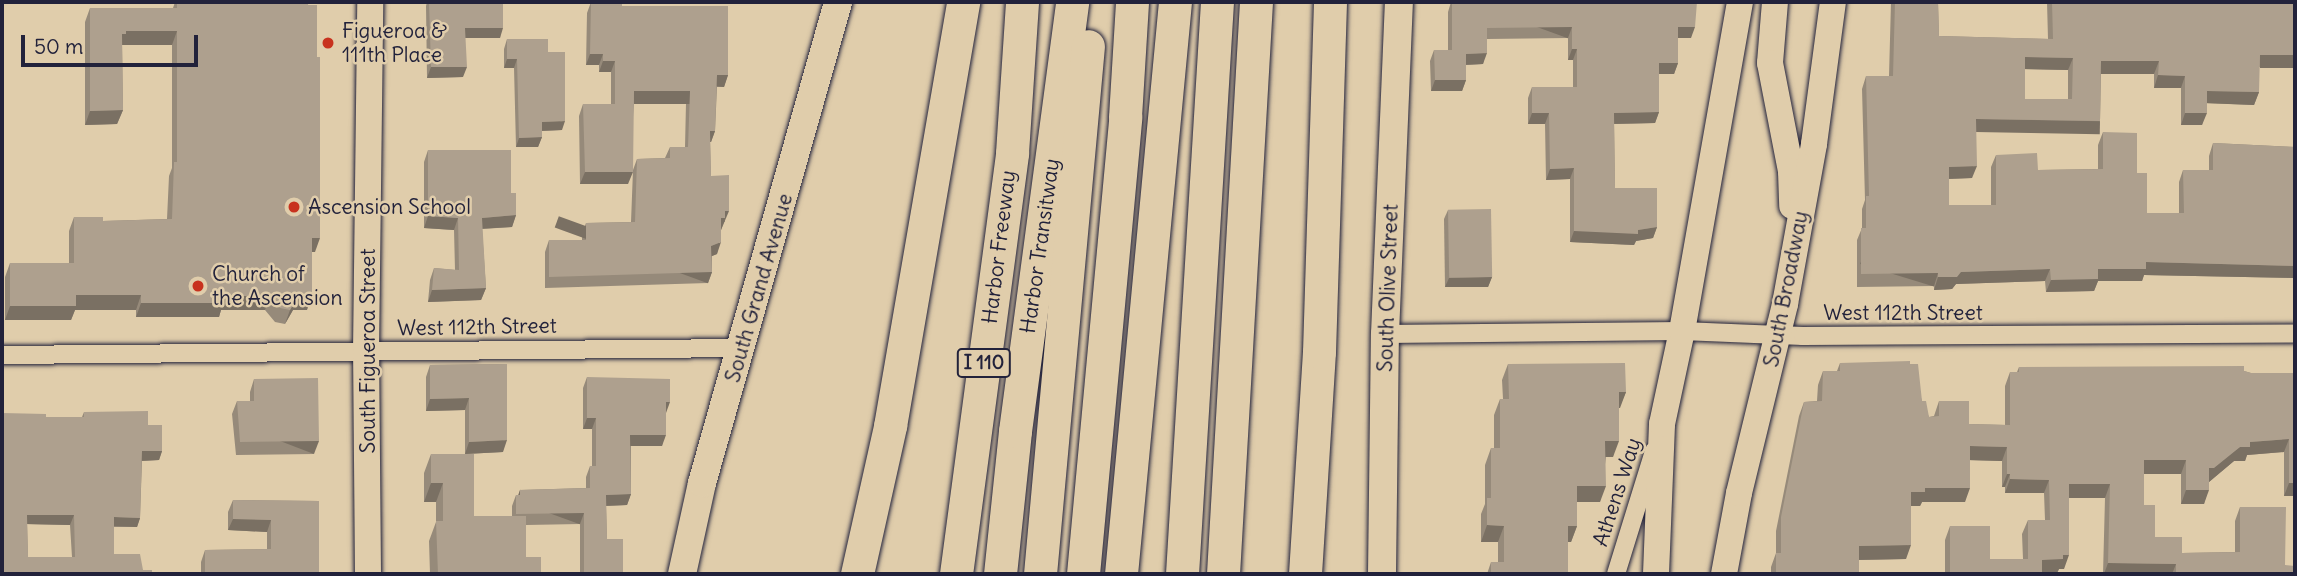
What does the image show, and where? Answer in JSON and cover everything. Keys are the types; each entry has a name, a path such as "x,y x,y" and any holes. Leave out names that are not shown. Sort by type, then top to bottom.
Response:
{"highway":[{"path":"857,574 890,426 963,2"},
{"name":"Harbor Freeway","path":"956,574 1012,153 1022,2"},
{"name":"Harbor Transitway","path":"999,574 1072,2"},
{"path":"1040,574 1092,2"},
{"path":"1083,574 1125,117 1132,2"},
{"path":"1121,574 1175,2"},
{"path":"1182,574 1217,2"},
{"path":"1223,574 1256,2"},
{"path":"1305,574 1320,352 1330,2"},
{"path":"1133,574 1153,238"},
{"path":"1320,352 1325,574"},
{"path":"878,574 890,426"}],"main road":[{"name":"South Figueroa Street","path":"368,574 366,352 370,2"},
{"name":"South Grand Avenue","path":"682,574 702,483 743,348 838,2"},
{"name":"South Olive Street","path":"1382,574 1385,334 1399,2"},
{"path":"1656,574 1662,424 1682,331 1740,2"},
{"path":"1775,2 1770,63 1791,171 1794,250"},
{"name":"South Broadway","path":"1724,574 1739,493 1778,336 1814,144 1833,2"}],"street":[{"name":"West 112th Street","path":"1385,334 1682,331 1778,336 2295,333"},
{"name":"West 112th Street","path":"2,355 743,348"},
{"name":"Athens Way","path":"1616,574 1662,424"}],"building":[{"path":"177,2 308,2 308,5 317,5 317,57 320,57 320,238 312,238 312,296 298,296 290,310 280,308 270,296 224,296 224,303 141,303 141,295 76,295 76,306 10,306 10,263 74,263 74,217 103,217 103,221 172,219 174,162 177,162 177,31 126,31 126,34 122,34 123,110 90,111 90,8 177,8"},
{"path":"429,2 503,2 503,28 465,28 467,67 431,67"},
{"path":"591,2 622,2 622,6 728,6 728,75 717,75 715,131 710,131 711,176 729,175 729,211 725,211 725,218 721,218 721,242 711,246 712,272 549,277 549,240 586,240 586,223 635,222 637,159 670,158 670,147 688,147 690,91 634,91 633,172 585,172 583,104 615,104 615,61 603,61 603,54 590,54"},
{"path":"1452,2 1697,2 1695,27 1678,27 1678,63 1659,63 1659,112 1614,113 1615,188 1657,188 1657,227 1638,230 1638,234 1574,231 1574,168 1550,169 1549,113 1532,113 1532,87 1577,87 1577,49 1572,49 1572,27 1487,28 1487,53 1466,54 1466,80 1435,80 1434,50 1452,50"},
{"path":"1895,2 1938,2 1939,36 2053,39 2052,2 2295,2 2295,55 2260,55 2259,92 2207,91 2207,113 2185,113 2185,76 2158,75 2159,61 2101,61 2100,121 1976,119 1977,166 1949,167 1949,205 1996,205 1996,155 2037,153 2038,170 2103,169 2103,132 2137,133 2137,173 2147,173 2147,213 2184,213 2183,170 2213,170 2213,143 2295,147 2295,266 2146,262 2146,269 2098,269 2098,279 2051,280 2050,269 1961,272 1957,277 1938,277 1938,273 1861,274 1861,228 1866,228 1866,196 1869,196 1866,76 1893,76","holes":["2025,57 2073,58 2072,99 2025,99"]},
{"path":"507,39 548,39 548,52 565,52 565,121 542,122 542,137 519,138 517,59 507,59"},
{"path":"428,150 511,150 511,193 516,193 516,215 482,218 486,288 432,290 434,268 459,270 458,218 428,216"},
{"path":"1491,209 1492,277 1449,278 1448,210"},
{"path":"1910,361 1910,364 1918,364 1922,401 1926,401 1929,417 1939,416 1939,401 1969,401 1969,424 2010,425 2010,372 2019,372 2019,367 2244,366 2244,371 2251,373 2295,373 2295,483 2289,483 2289,439 2250,442 2250,447 2240,447 2214,468 2209,468 2209,490 2186,490 2186,460 2144,460 2144,505 2155,505 2155,537 2182,537 2182,553 2240,552 2240,507 2286,507 2285,565 2295,566 2295,574 2176,574 2176,564 2108,563 2110,484 2069,484 2069,555 2063,555 2063,559 2042,560 2042,574 1950,574 1950,526 1990,526 1990,559 2028,559 2028,520 2050,520 2049,480 2010,479 2010,474 2007,474 2007,447 1970,446 1970,488 1925,488 1925,492 1911,492 1911,545 1859,546 1859,574 1776,574 1776,553 1781,553 1781,517 1804,402 1822,401 1823,371 1840,371 1840,363"},
{"path":"1625,363 1626,392 1619,392 1619,441 1605,441 1606,486 1577,486 1577,526 1568,526 1568,574 1491,574 1491,562 1504,562 1504,526 1487,525 1487,498 1491,498 1491,448 1500,448 1500,399 1509,399 1508,364"},
{"path":"507,364 507,440 469,442 469,398 430,399 430,365"},
{"path":"587,377 670,379 670,402 666,402 666,435 630,435 631,494 606,495 607,539 623,539 623,574 584,574 584,513 516,514 516,495 520,495 520,490 590,488 590,466 596,466 596,418 587,418"},
{"path":"318,378 319,441 240,442 237,401 254,401 254,379"},
{"path":"148,411 148,425 162,425 162,451 142,451 140,518 114,517 114,554 140,554 143,570 152,570 152,574 2,574 2,413 84,417 84,412","holes":["27,515 74,515 75,557 28,557"]},
{"path":"431,454 474,454 474,516 526,516 526,557 541,557 541,574 438,574 436,521 443,521 443,483 431,483"},
{"path":"233,500 319,501 319,574 205,574 205,550 271,549 271,520 233,519"}],"place":[{"name":"Figueroa & 111th Place","path":"328,43"},
{"name":"Ascension School","path":"294,207"},
{"name":"Church of the Ascension","path":"198,286"}]}
